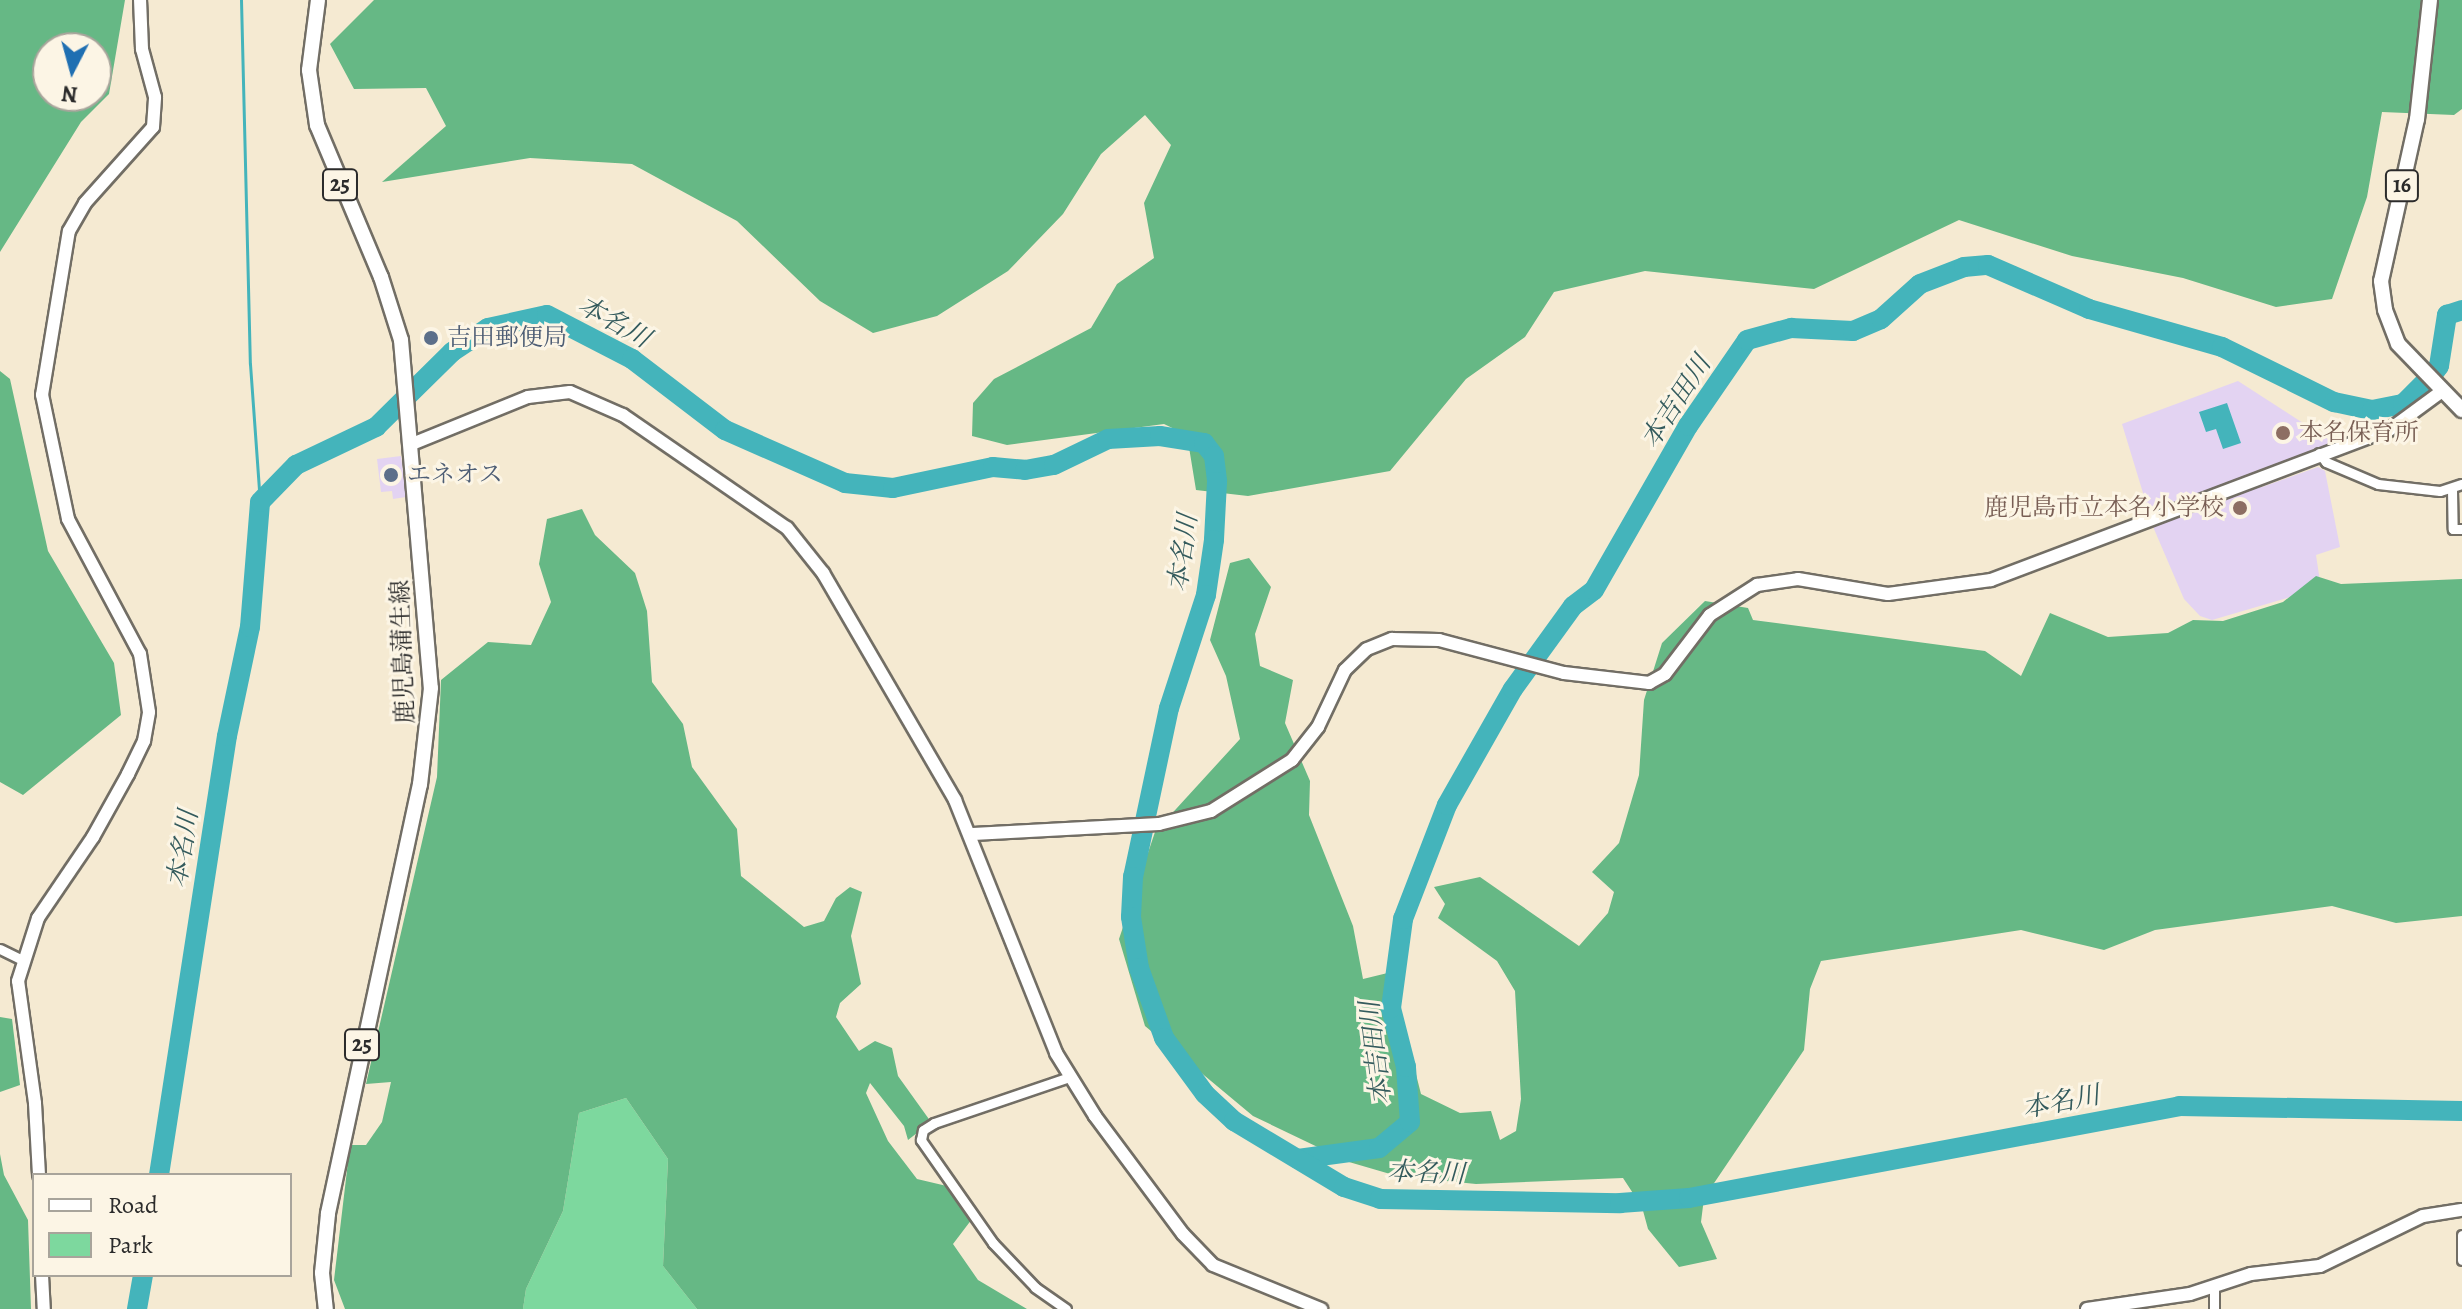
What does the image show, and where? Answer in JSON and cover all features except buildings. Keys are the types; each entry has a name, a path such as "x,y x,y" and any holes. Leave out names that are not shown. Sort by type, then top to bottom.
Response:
{"main road":[{"name":"鹿児島蒲生線","path":"318,0 309,70 317,125 381,277 401,340 412,444 430,711 328,1214 322,1273 326,1309"},
{"name":"16","path":"2430,0 2417,119 2381,281 2390,327 2413,364 2462,410"}],"street":[{"path":"39,1173 35,1103 17,998 23,960 38,918 93,837 138,755 149,712 140,654 68,519 42,395 69,231 85,203 153,127 155,97 142,49 140,0"},
{"path":"973,834 1159,824 1211,811 1292,760 1318,727 1345,670 1378,643 1411,636 1620,684 1649,683 1665,674 1710,615 1757,585 1798,579 1888,594 1971,585 2401,425 2437,387"},
{"path":"412,444 528,397 570,392 623,415 759,506 802,542 823,573 973,834 1069,1077 1195,1250 1231,1276 1321,1309"},
{"path":"2319,453 2326,462 2372,483 2452,490 2462,484"},
{"path":"2452,490 2453,529 2462,529"},
{"path":"0,949 23,960"},
{"path":"1066,1309 1035,1287 993,1243 921,1140 923,1130 934,1123 1069,1077"},
{"path":"2087,1309 2214,1288 2251,1274 2341,1260 2423,1216 2462,1210"},
{"path":"2462,1235 2462,1260"},
{"path":"42,1277 44,1309"},
{"path":"2214,1288 2214,1309"}],"shaded area":[{"name":"鹿児島市立本名小学校","path":"2238,381 2334,443 2256,471 2262,487 2318,467 2325,471 2340,547 2316,555 2321,588 2212,620 2200,616 2184,599 2154,529 2122,424"},
{"name":"エネオス","path":"401,456 406,497 393,499 392,491 381,492 377,459"}],"green space":[{"path":"0,0 125,0 112,76 112,32 32,32 32,112 91,112 81,122 0,252"},
{"path":"374,0 2462,0 2462,109 2454,115 2382,112 2367,197 2332,299 2276,307 2183,278 2072,256 1959,220 1814,289 1645,271 1554,292 1525,337 1466,379 1390,471 1248,496 1196,490 1187,435 1164,424 1007,445 972,436 973,403 994,379 1091,328 1117,284 1154,258 1144,203 1171,145 1145,115 1101,154 1063,214 1008,271 937,316 873,333 820,301 737,221 632,164 530,158 382,182 446,126 426,88 354,89 330,44"},
{"path":"0,371 10,379 48,551 114,663 121,715 23,795 0,782"},
{"path":"582,509 595,535 635,573 647,611 652,682 683,724 692,767 737,829 741,876 804,927 824,921 836,898 850,887 862,892 851,936 861,984 840,1003 836,1017 859,1051 875,1041 892,1048 898,1076 931,1122 908,1140 904,1126 870,1083 866,1093 888,1141 917,1179 951,1187 972,1219 953,1244 978,1280 1027,1309 697,1309 663,1266 668,1159 626,1098 579,1113 563,1211 526,1289 523,1309 345,1309 334,1280 350,1145 366,1145 382,1122 391,1082 366,1084 437,777 441,680 488,642 531,645 551,602 539,564 547,519"},
{"path":"1249,558 1271,587 1255,634 1260,666 1293,680 1285,723 1310,781 1309,815 1353,926 1363,979 1404,969 1400,1011 1421,1094 1460,1113 1491,1111 1500,1140 1516,1131 1521,1099 1515,991 1497,961 1438,918 1445,904 1434,887 1480,877 1579,946 1608,913 1614,892 1592,872 1619,843 1639,775 1644,700 1662,643 1705,601 1748,608 1753,620 1985,651 2021,676 2050,613 2108,637 2168,633 2193,620 2223,621 2283,602 2316,576 2341,584 2462,579 2462,916 2396,923 2332,906 2155,930 2104,950 2021,930 1821,961 1810,989 1804,1050 1704,1198 1701,1222 1717,1259 1679,1267 1648,1229 1642,1207 1623,1178 1476,1184 1397,1176 1349,1162 1253,1116 1145,1026 1119,939 1155,832 1240,739 1226,676 1210,640 1230,563"},
{"path":"0,1017 12,1019 20,1085 0,1092"},
{"path":"626,1098 668,1159 663,1266 697,1309 523,1309 526,1289 563,1211 579,1113"},
{"path":"0,1154 4,1175 28,1220 31,1309 0,1309"}],"water":[{"path":"2227,403 2241,443 2223,449 2216,429 2206,432 2199,412"}],"waterway":[{"path":"241,0 250,364 260,502"},
{"name":"本吉田川","path":"1298,1159 1379,1148 1410,1122 1406,1067 1391,1008 1403,919 1447,805 1513,689 1573,606 1594,590 1688,426 1747,340 1791,328 1853,331 1881,319 1920,284 1964,267 1988,265 2089,309 2222,347 2334,402 2372,410 2403,404 2433,374 2439,366 2447,315 2462,310"},
{"name":"本名川","path":"159,1173 227,736 250,627 260,502 296,465 376,427 452,352 488,328 547,315 632,359 725,430 845,483 893,488 993,467 1025,470 1054,465 1108,439 1160,436 1204,443 1214,456 1217,482 1214,540 1206,595 1169,708 1133,877 1131,917 1139,968 1164,1038 1205,1094 1234,1121 1344,1187 1380,1199 1620,1203 1689,1198 2179,1106 2462,1111"},
{"name":"本名川","path":"137,1309 143,1277"}],"place":[{"name":"吉田郵便局","path":"431,338"},
{"name":"本名保育所","path":"2283,433"},
{"name":"エネオス","path":"391,475"},
{"name":"鹿児島市立本名小学校","path":"2240,508"}]}
